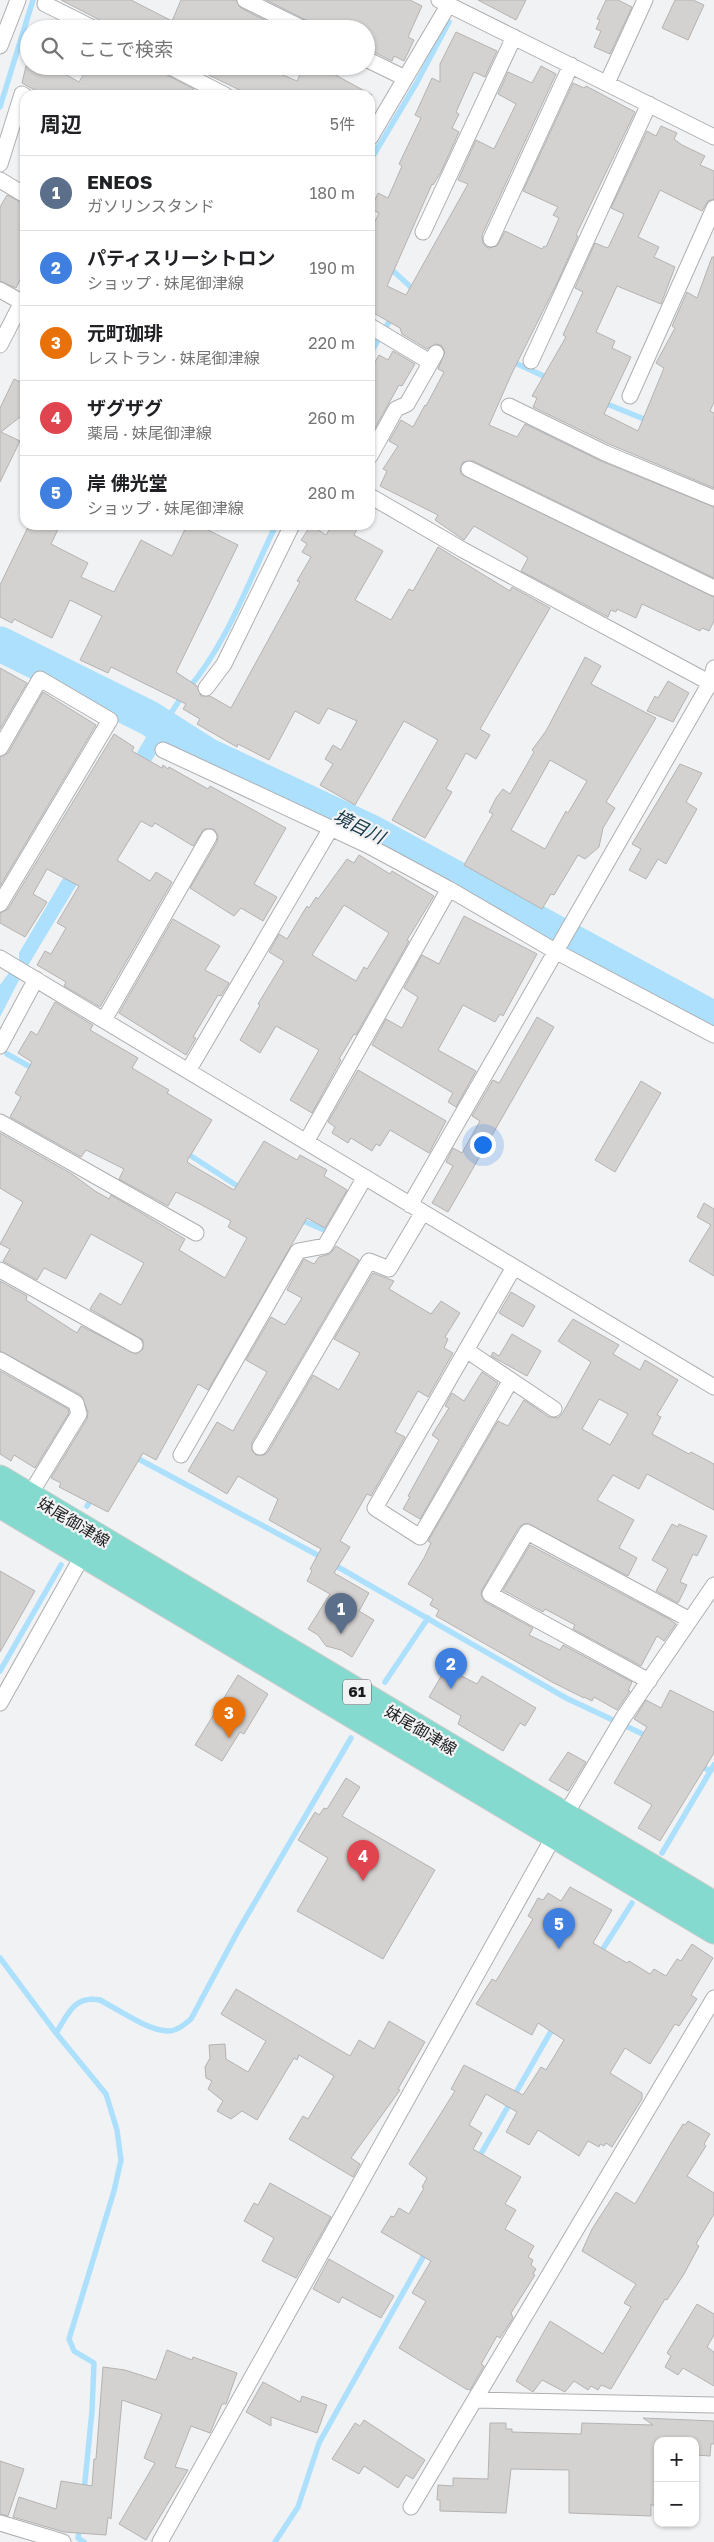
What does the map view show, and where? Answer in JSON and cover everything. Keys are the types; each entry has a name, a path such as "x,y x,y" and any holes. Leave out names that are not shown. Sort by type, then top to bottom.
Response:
{"main road":[{"name":"妹尾御津線","path":"0,1478 15,1505 83,1555 559,1826 714,1904"},
{"name":"妹尾御津線","path":"15,1505 559,1826 714,1931"}],"street":[{"path":"0,46 18,0"},
{"path":"246,0 286,20"},
{"path":"607,84 646,0"},
{"path":"375,129 405,78 444,2 714,137"},
{"path":"45,4 76,20"},
{"path":"423,232 514,37"},
{"path":"375,63 405,78"},
{"path":"491,239 571,66"},
{"path":"186,75 215,90"},
{"path":"0,164 20,100"},
{"path":"530,361 649,104"},
{"path":"0,180 20,192"},
{"path":"630,396 714,208"},
{"path":"0,290 20,301"},
{"path":"0,345 20,310"},
{"path":"375,447 396,409 407,404 433,358 378,330"},
{"path":"509,406 604,453 714,498"},
{"path":"469,469 714,588"},
{"path":"375,499 463,550 712,684"},
{"path":"206,688 224,664 290,530"},
{"path":"260,1447 369,1261 389,1269 417,1209 556,948 712,684 714,668"},
{"path":"0,748 40,679 110,720 0,904"},
{"path":"162,750 331,828 449,888 714,1035"},
{"path":"188,1071 331,828"},
{"path":"104,1020 209,837"},
{"path":"306,1142 449,888"},
{"path":"0,958 714,1388"},
{"path":"0,1046 25,972"},
{"path":"0,1122 196,1233"},
{"path":"181,1455 298,1251 325,1246 365,1177"},
{"path":"511,1380 420,1537 375,1508 514,1267"},
{"path":"0,1270 135,1345"},
{"path":"466,1350 554,1409"},
{"path":"0,1360 76,1403 79,1414 15,1505"},
{"path":"649,1681 490,1594 527,1532 690,1620"},
{"path":"0,1702 83,1555"},
{"path":"160,2542 559,1826 620,1722 714,1585"},
{"path":"411,2507 714,1998"},
{"path":"476,2400 714,2405"},
{"path":"0,2523 63,2542"}],"water":[{"path":"155,722 170,730 18,982 0,1017 0,985 19,959 19,953"}],"building":[{"path":"61,0 131,0 170,20 100,20"},
{"path":"181,0 236,0 241,8 264,20 172,20"},
{"path":"266,0 410,0 422,6 408,37 414,40 404,61 394,56 392,61 375,52 375,20 306,20"},
{"path":"478,0 526,0 516,20"},
{"path":"606,0 618,0 632,7 610,54 594,47 601,31 596,29 600,20 597,19"},
{"path":"675,0 693,0 704,5 688,40 662,28"},
{"path":"456,32 497,51 485,77 474,72 456,112 459,114 452,128 459,132 441,172 432,184 387,286 406,295 468,184 458,180 476,140 494,149 516,104 498,94 508,72 532,83 541,66 556,74 482,235 483,244 488,248 497,246 505,231 542,249 544,246 546,247 559,218 553,215 558,207 523,191 573,83 584,88 586,86 635,112 576,235 578,236 558,281 512,373 489,425 517,437 525,424 601,461 714,507 714,578 473,461 463,462 460,469 461,474 714,597 714,621 709,631 702,628 700,631 642,604 636,618 617,609 616,612 611,610 608,617 521,571 528,558 474,526 464,540 435,520 438,515 380,486 387,471 383,469 398,446 389,441 401,420 413,427 444,372 438,369 445,352 441,345 436,344 427,349 402,334 400,328 375,314 375,221 379,213 375,211 375,200 378,193 388,198 402,166 399,164 421,118 415,115 432,78 440,82 440,64"},
{"path":"24,75 67,75 79,82 83,75 167,75 194,89 35,90 22,83"},
{"path":"209,75 283,75 297,81 300,75 336,75 363,90 240,90"},
{"path":"661,126 677,133 674,139 682,145 705,156 700,165 714,171 714,199 708,201 702,211 660,190 638,237 659,247 654,257 675,267 661,304 617,286 596,332 615,341 612,348 631,357 604,414 638,431 664,368 656,363 675,328 672,326 687,292 697,298 712,257 714,257 714,402 710,411 714,413 714,488 609,444 533,407 537,398 532,396 566,337 563,335 583,292 575,288 595,243 607,248 609,246 624,214 611,208 647,131 656,136"},
{"path":"7,195 20,202 20,280 16,288 0,281 0,207"},
{"path":"393,351 415,364 402,386 399,385 375,428 375,362 379,355 388,360"},
{"path":"14,379 20,382 20,417 1,432 20,441 0,482 0,408"},
{"path":"27,530 58,530 51,544 88,563 81,577 114,592 141,540 172,556 185,530 208,530 238,545 176,672 197,686 201,696 210,696 231,708 300,582 297,581 311,557 302,552 307,544 301,540 308,530 318,530 326,535 329,530 356,530 354,535 383,551 355,600 391,620 409,589 413,591 438,547 510,591 512,587 550,608 480,729 490,735 476,759 466,753 446,789 452,792 425,838 392,820 438,740 404,721 355,805 320,785 333,764 325,759 333,745 341,750 357,721 328,708 319,724 295,711 269,760 238,744 237,747 197,724 200,719 183,709 186,704 111,667 108,673 80,660 102,616 70,600 52,638 14,619 12,623 0,617 0,585"},
{"path":"585,657 601,666 591,684 656,718 606,802 615,808 603,828 599,847 585,859 578,855 554,895 551,894 542,909 464,865 493,814 489,812 496,798 503,789 510,794 534,752 532,750 546,731","holes":["550,760 587,781 568,813 566,811 545,849 511,830"]},
{"path":"0,668 27,683 0,729"},
{"path":"668,681 689,693 673,722 647,711 655,696 658,698"},
{"path":"43,692 96,725 0,886 0,757 8,753"},
{"path":"114,734 134,747 132,751 162,768 163,765 168,769 169,767 208,789 210,786 286,828 254,884 277,897 263,921 241,908 234,916 190,888 217,842 218,836 214,829 204,829 193,846 155,823 152,827 141,821 117,860 150,881 156,872 172,882 100,1007 64,986 66,982 37,965 45,951 51,954 66,928 57,923 79,886 47,869 33,894 47,902 25,937 0,923 0,913 8,909"},
{"path":"680,764 702,773 686,802 697,809 666,864 658,859 646,879 629,870 641,849 632,844"},
{"path":"359,855 390,874 392,871 434,896 407,940 409,941 356,1035 354,1034 339,1059 341,1060 312,1113 290,1100 319,1050 276,1026 260,1053 240,1040 260,1005 258,1004 284,961 269,952 279,934 287,939 307,906 309,908 316,897 318,899 347,859 354,863","holes":["344,905 389,933 367,969 364,967 356,981 312,955"]},
{"path":"464,916 537,954 503,1016 500,1014 495,1022 463,1005 438,1050 476,1071 456,1107 448,1102 453,1093 372,1045 386,1019 402,1028 418,997 404,988 422,955 439,964"},
{"path":"173,919 220,946 205,970 229,983 221,996 218,995 193,1037 196,1038 186,1055 119,1013"},
{"path":"55,1002 93,1025 90,1030 138,1058 132,1068 169,1090 167,1093 212,1120 187,1161 190,1164 234,1190 264,1141 297,1160 300,1155 327,1170 324,1176 347,1190 325,1228 307,1218 208,1390 198,1384 156,1460 143,1453 108,1512 59,1487 61,1483 51,1478 87,1419 88,1412 81,1395 0,1351 0,1281 27,1296 26,1300 77,1333 81,1326 136,1354 143,1349 143,1340 90,1309 100,1293 121,1305 144,1263 91,1234 66,1279 44,1268 37,1280 3,1261 10,1249 0,1244 23,1202 0,1188 0,1133 72,1174 95,1191 109,1199 111,1195 185,1239 179,1250 225,1278 247,1238 228,1227 231,1221 198,1203 176,1192 168,1206 119,1179 124,1169 86,1150 81,1157 10,1117 21,1097 15,1093 32,1062 18,1053 31,1031 37,1035"},
{"path":"537,1017 554,1027 448,1212 432,1203 453,1166 446,1162 453,1148 462,1153 480,1121 472,1116 493,1080 499,1083 501,1080"},
{"path":"358,1070 446,1121 429,1153 390,1130 380,1146 376,1144 372,1151 351,1138 348,1143 332,1133 335,1127 328,1122"},
{"path":"641,1081 661,1093 615,1172 595,1160"},
{"path":"704,1203 714,1209 714,1276 689,1261 711,1225 697,1217"},
{"path":"336,1246 359,1260 252,1442 252,1451 256,1455 264,1455 268,1452 313,1375 339,1390 360,1353 334,1339 373,1273 394,1281 389,1289 431,1314 441,1301 460,1313 445,1337 448,1339 444,1348 453,1353 428,1397 418,1391 395,1432 405,1437 371,1496 367,1494 340,1541 350,1547 334,1573 369,1593 359,1611 374,1620 352,1657 341,1650 326,1646 318,1635 308,1629 330,1594 307,1581 312,1571 310,1569 321,1549 269,1520 278,1499 238,1476 227,1494 188,1471 217,1422 233,1431 267,1372 246,1360 271,1317 285,1325 302,1298 287,1290 304,1259 314,1264 319,1257 330,1254"},
{"path":"511,1292 535,1306 523,1327 499,1313"},
{"path":"573,1319 619,1345 613,1354 640,1370 645,1360 678,1380 657,1415 661,1417 652,1434 689,1454 691,1452 714,1464 714,1510 647,1474 639,1489 613,1475 597,1500 634,1520 619,1548 637,1558 628,1576 526,1523 519,1527 482,1590 481,1594 485,1602 533,1628 529,1635 560,1650 563,1645 632,1682 628,1691 630,1691 617,1710 594,1697 592,1701 552,1682 436,1616 439,1610 430,1605 433,1599 408,1584 431,1543 428,1541 498,1421 508,1426 524,1400 549,1417 558,1418 562,1414 591,1362 558,1341","holes":["599,1399 628,1414 610,1445 582,1429"]},
{"path":"512,1334 541,1351 527,1376 491,1356 493,1352 499,1356"},
{"path":"0,1371 68,1409 69,1413 35,1468 14,1455 11,1461 0,1454"},
{"path":"482,1372 498,1383 420,1519 403,1509 410,1497 408,1496 439,1440 432,1435 449,1408 445,1406 452,1393 464,1401"},
{"path":"672,1524 678,1527 679,1524 707,1536 697,1556 693,1554 680,1582 687,1585 678,1603 656,1591 668,1569 652,1560"},
{"path":"530,1545 676,1624 664,1641 657,1636 641,1666 573,1629 575,1625 545,1609 543,1612 503,1590"},
{"path":"0,1571 35,1591 0,1652"},
{"path":"446,1668 477,1684 482,1676 536,1708 525,1726 520,1723 503,1751 458,1724 461,1716 429,1697"},
{"path":"238,1675 268,1694 244,1734 240,1732 222,1761 195,1745"},
{"path":"670,1690 714,1712 714,1753 660,1841 638,1828 652,1805 614,1783 647,1727 634,1719 646,1700 661,1708"},
{"path":"568,1752 586,1762 568,1791 549,1780"},
{"path":"346,1778 360,1787 342,1816 435,1870 383,1959 297,1911 328,1858 298,1840 315,1812 319,1815 324,1808 327,1809"},
{"path":"570,1887 612,1910 593,1943 627,1963 629,1961 650,1974 654,1969 666,1976 677,1959 681,1961 692,1944 713,1958 691,1995 697,1999 679,2026 675,2024 650,2064 625,2048 610,2073 642,2093 642,2099 612,2147 606,2143 604,2146 600,2144 599,2147 588,2141 579,2156 538,2130 529,2145 506,2132 517,2112 486,2094 469,2125 482,2133 473,2149 521,2177 505,2204 516,2210 505,2229 534,2246 528,2257 533,2260 531,2265 536,2269 533,2274 535,2275 511,2313 513,2318 500,2338 497,2336 481,2364 484,2366 470,2390 399,2348 426,2301 412,2293 431,2261 381,2232 391,2216 394,2217 399,2208 409,2214 424,2188 422,2187 427,2178 409,2164 455,2091 451,2089 464,2065 523,2095 541,2067 546,2070 564,2040 538,2023 532,2035 476,2004 492,1979 496,1981 533,1919 528,1916 538,1898 543,1900 548,1893 561,1901"},
{"path":"236,1989 350,2056 359,2040 374,2049 389,2021 425,2042 398,2089 400,2090 351,2158 360,2164 353,2177 289,2139 303,2116 308,2119 334,2076 299,2055 297,2060 294,2058 257,2120 242,2111 231,2119 217,2111 223,2101 208,2089 212,2081 206,2078 205,2067 210,2058 209,2045 225,2044 226,2059 248,2072 266,2041 221,2014"},
{"path":"688,2121 710,2134 704,2144 706,2146 687,2176 714,2193 714,2214 696,2244 699,2246 684,2274 667,2300 665,2299 611,2389 601,2385 598,2390 591,2386 588,2390 574,2381 565,2392 542,2380 533,2392 516,2381 550,2321 603,2354 631,2307 624,2303 636,2284 582,2251 592,2229 616,2192 635,2204 683,2124 685,2125"},
{"path":"270,2183 331,2217 296,2278 262,2261 274,2238 244,2221 254,2203 258,2205"},
{"path":"329,2259 394,2296 381,2318 342,2297 339,2303 313,2289"},
{"path":"697,2304 714,2314 714,2335 707,2347 714,2352 714,2386 683,2368 678,2375 665,2367 671,2356 667,2353"},
{"path":"167,2350 192,2360 193,2357 237,2373 226,2404 222,2404 210,2433 191,2426 175,2467 188,2470 146,2540 119,2524 155,2463 144,2458 162,2414 122,2400 111,2519 108,2517 106,2535 64,2532 13,2517 19,2497 56,2509 61,2481 92,2486 103,2367 125,2370 156,2380"},
{"path":"263,2382 300,2402 302,2396 327,2405 317,2433 271,2417 271,2426 246,2412"},
{"path":"643,2418 714,2421 714,2444 711,2444 710,2456 699,2455 699,2437 654,2437 654,2506 651,2504 651,2516 569,2513 569,2470 511,2469 506,2513 440,2511 440,2500 437,2500 438,2485 453,2486 453,2478 488,2479 490,2423 506,2423 506,2429 512,2429 512,2432 581,2434 582,2423 653,2425"},
{"path":"364,2420 425,2460 413,2479 406,2475 398,2488 364,2466 359,2474 332,2459 355,2423 360,2426"},
{"path":"0,2461 24,2469 8,2516 0,2514"}],"waterway":[{"path":"27,20 33,0"},
{"path":"375,153 416,84 449,22"},
{"path":"0,107 20,42"},
{"path":"389,267 415,291"},
{"path":"375,346 393,315"},
{"path":"511,361 550,379"},
{"path":"602,402 649,421"},
{"path":"188,689 202,671 226,631 274,530"},
{"name":"境目川","path":"0,644 149,718 207,755 371,832 714,1019"},
{"path":"159,732 182,696"},
{"path":"7,1054 34,1069"},
{"path":"185,1152 242,1189"},
{"path":"299,1219 324,1230"},
{"path":"133,1456 323,1558"},
{"path":"87,1506 93,1497"},
{"path":"331,1563 566,1698 649,1737"},
{"path":"0,1671 61,1565"},
{"path":"385,1682 428,1618"},
{"path":"56,2033 68,2013 78,2003 91,1999 100,2000 143,2024 160,2030 174,2030 191,2019 238,1931 351,1738"},
{"path":"699,1765 710,1771"},
{"path":"662,1853 714,1765"},
{"path":"599,1955 632,1903"},
{"path":"0,1958 56,2033 106,2094 117,2130 121,2160 114,2191 69,2339 74,2351 94,2363 92,2411 84,2491"},
{"path":"478,2159 554,2026"},
{"path":"275,2542 298,2507 319,2443 427,2250"},
{"path":"80,2527 78,2538 84,2542"}],"place":[{"name":"ENEOS","path":"341,1634"},
{"name":"パティスリーシトロン","path":"451,1689"},
{"name":"元町珈琲","path":"229,1738"},
{"name":"ザグザグ","path":"363,1881"},
{"name":"岸 佛光堂","path":"559,1949"}]}
